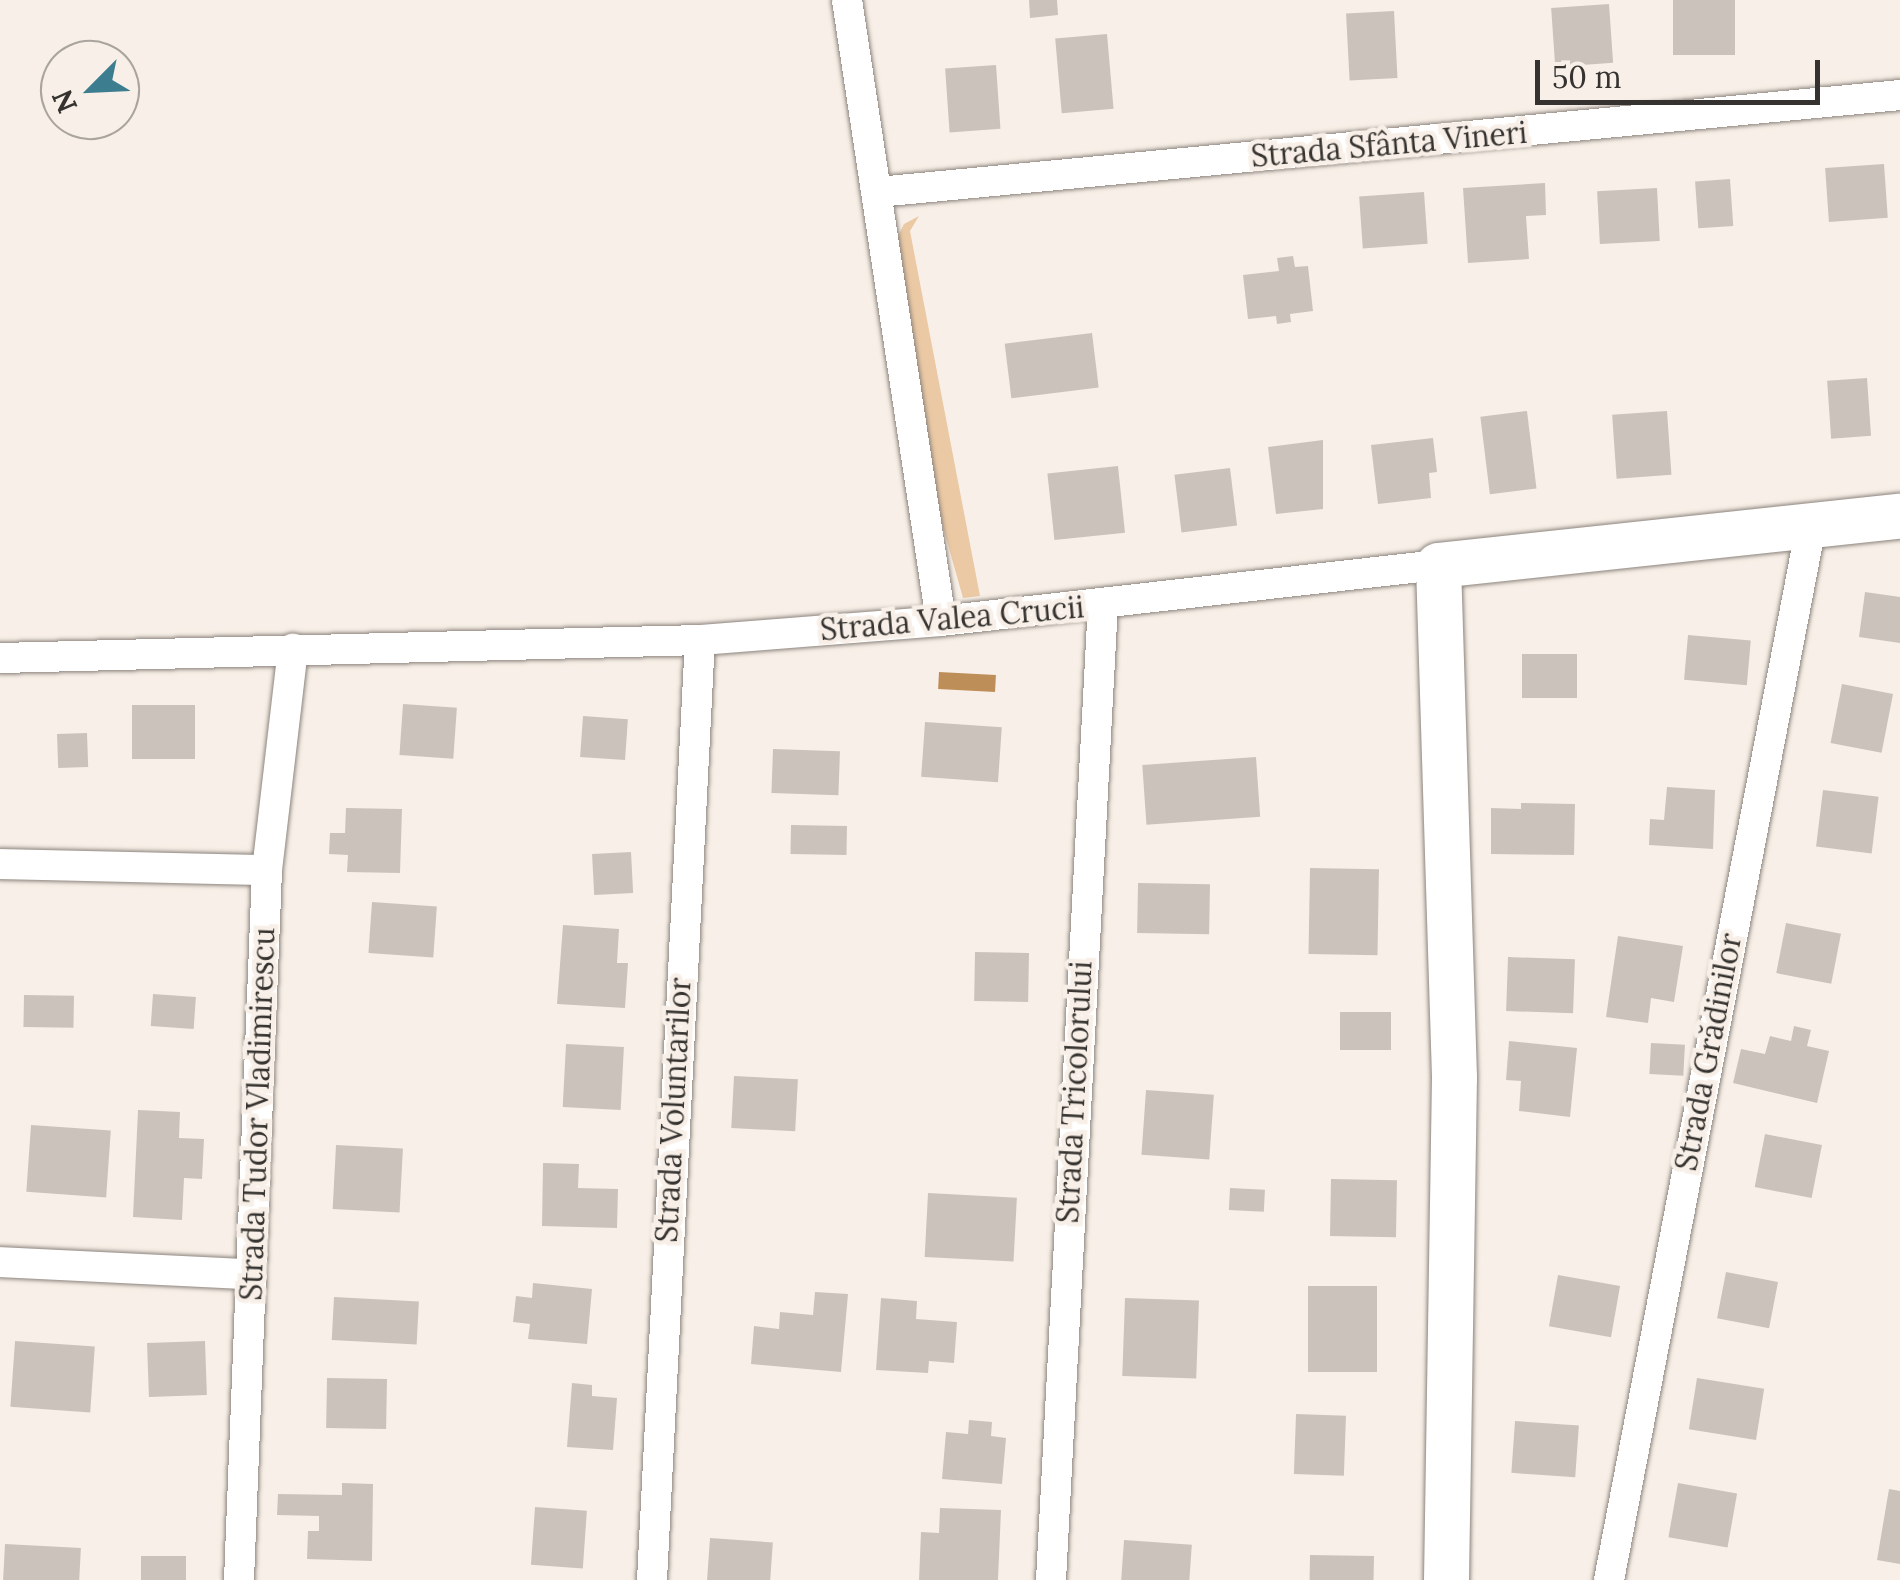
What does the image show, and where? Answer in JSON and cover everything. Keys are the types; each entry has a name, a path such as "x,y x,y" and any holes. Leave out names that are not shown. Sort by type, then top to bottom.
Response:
{"street":[{"path":"847,0 941,621"},
{"name":"Strada Sfânta Vineri","path":"878,192 1900,95"},
{"name":"Strada Valea Crucii","path":"0,658 700,640 941,621 1900,516"},
{"name":"Strada Grădinilor","path":"1609,1580 1811,526"},
{"path":"1438,565 1454,1078 1446,1580"},
{"name":"Strada Tricolorului","path":"1052,1580 1103,604"},
{"name":"Strada Voluntarilor","path":"652,1580 700,640"},
{"name":"Strada Tudor Vladimirescu","path":"239,1580 267,870 293,648"},
{"path":"0,864 267,870"},
{"path":"0,1262 249,1274"}],"shaded area":[{"path":"919,216 910,231 980,596 963,598 930,481 895,242 904,224"},
{"path":"939,672 996,675 995,692 938,689"}],"building":[{"path":"1029,0 1057,0 1058,15 1030,18"},
{"path":"1673,0 1735,0 1735,55 1673,55"},
{"path":"1609,4 1613,63 1555,67 1551,8"},
{"path":"1394,11 1398,78 1350,80 1346,14"},
{"path":"1107,34 1114,109 1062,113 1055,39"},
{"path":"996,65 1000,129 950,132 945,69"},
{"path":"1884,164 1888,218 1829,222 1825,168"},
{"path":"1730,179 1733,226 1698,228 1695,181"},
{"path":"1545,183 1546,215 1526,216 1529,259 1468,263 1463,188"},
{"path":"1657,188 1660,241 1600,244 1597,191"},
{"path":"1424,192 1428,244 1363,248 1359,197"},
{"path":"1293,256 1295,267 1308,266 1313,311 1290,314 1291,322 1277,324 1276,316 1248,319 1243,275 1279,271 1277,258"},
{"path":"1092,333 1099,388 1011,398 1005,344"},
{"path":"1867,378 1871,436 1831,439 1827,381"},
{"path":"1527,411 1537,488 1490,494 1480,417"},
{"path":"1667,411 1671,475 1617,479 1612,415"},
{"path":"1433,438 1437,472 1429,473 1431,498 1378,504 1371,445"},
{"path":"1323,440 1323,509 1276,514 1268,447"},
{"path":"1118,466 1125,533 1054,540 1047,473"},
{"path":"1230,468 1237,526 1181,532 1174,475"},
{"path":"1865,592 1900,597 1900,643 1859,637"},
{"path":"1688,635 1751,640 1747,685 1684,680"},
{"path":"1522,654 1577,654 1577,698 1522,698"},
{"path":"1842,684 1893,694 1882,753 1831,743"},
{"path":"403,704 457,708 453,759 399,755"},
{"path":"132,705 195,705 195,759 132,759"},
{"path":"583,716 628,719 625,760 580,757"},
{"path":"925,722 1002,727 998,782 921,777"},
{"path":"87,733 88,767 58,768 57,734"},
{"path":"773,749 840,751 838,795 771,793"},
{"path":"1256,757 1260,817 1146,825 1142,765"},
{"path":"1667,787 1715,790 1713,849 1649,845 1650,819 1664,820"},
{"path":"1823,790 1879,797 1872,853 1816,847"},
{"path":"1521,803 1575,804 1574,855 1491,854 1491,808 1521,809"},
{"path":"346,808 402,809 400,873 347,872 348,855 329,854 330,833 345,833"},
{"path":"791,825 847,826 846,855 790,854"},
{"path":"631,852 633,893 594,895 592,854"},
{"path":"1310,868 1379,869 1377,955 1308,954"},
{"path":"1138,883 1210,884 1209,934 1137,933"},
{"path":"372,902 437,907 433,957 368,953"},
{"path":"1786,923 1841,934 1831,984 1776,973"},
{"path":"563,925 619,929 617,963 628,963 625,1008 557,1004"},
{"path":"1618,936 1683,946 1674,1002 1651,998 1648,1023 1606,1017"},
{"path":"975,952 1029,953 1028,1002 974,1001"},
{"path":"1508,957 1575,959 1573,1013 1506,1011"},
{"path":"153,994 196,997 194,1029 151,1026"},
{"path":"24,995 74,996 73,1028 23,1027"},
{"path":"1340,1012 1391,1012 1391,1050 1340,1050"},
{"path":"1794,1026 1811,1030 1807,1046 1829,1051 1817,1103 1733,1083 1741,1049 1765,1054 1770,1036 1791,1041"},
{"path":"1509,1041 1577,1048 1570,1117 1519,1111 1521,1081 1506,1080"},
{"path":"1651,1043 1685,1045 1683,1076 1649,1074"},
{"path":"566,1044 624,1047 621,1110 563,1107"},
{"path":"734,1076 798,1079 795,1131 731,1128"},
{"path":"1146,1090 1214,1095 1209,1160 1141,1155"},
{"path":"138,1110 180,1112 179,1138 204,1139 202,1179 184,1178 182,1220 133,1217"},
{"path":"31,1125 111,1131 106,1197 26,1192"},
{"path":"1765,1134 1822,1145 1812,1198 1755,1187"},
{"path":"336,1145 403,1149 400,1212 333,1209"},
{"path":"543,1163 579,1164 578,1188 618,1189 617,1228 542,1226"},
{"path":"1331,1179 1397,1180 1396,1237 1330,1236"},
{"path":"1230,1188 1265,1190 1264,1212 1229,1210"},
{"path":"928,1193 1017,1198 1014,1262 925,1257"},
{"path":"1726,1272 1778,1282 1769,1328 1717,1318"},
{"path":"1558,1275 1620,1286 1611,1337 1549,1326"},
{"path":"533,1283 592,1289 587,1344 528,1339 530,1324 513,1322 516,1296 532,1298"},
{"path":"1308,1286 1377,1286 1377,1372 1308,1372"},
{"path":"815,1292 848,1294 841,1372 751,1364 754,1326 779,1329 780,1312 813,1315"},
{"path":"334,1297 419,1301 417,1344 332,1340"},
{"path":"881,1298 917,1301 916,1319 957,1322 954,1363 929,1361 928,1373 876,1370"},
{"path":"1125,1298 1199,1301 1196,1379 1122,1376"},
{"path":"15,1341 95,1347 90,1412 10,1407"},
{"path":"205,1341 207,1395 149,1397 147,1343"},
{"path":"327,1378 387,1379 386,1429 326,1428"},
{"path":"1697,1378 1764,1389 1756,1440 1689,1429"},
{"path":"572,1383 592,1385 592,1396 617,1398 613,1450 567,1447"},
{"path":"1296,1414 1346,1416 1344,1476 1294,1474"},
{"path":"969,1420 992,1422 991,1436 1006,1438 1002,1484 942,1479 946,1432 968,1434"},
{"path":"1515,1421 1579,1425 1575,1477 1511,1473"},
{"path":"342,1483 373,1484 372,1561 307,1559 308,1531 319,1531 319,1516 277,1515 278,1494 342,1495"},
{"path":"1678,1483 1737,1493 1728,1548 1668,1537"},
{"path":"1889,1489 1900,1491 1900,1564 1877,1560"},
{"path":"535,1507 587,1511 583,1568 531,1565"},
{"path":"940,1508 1001,1510 998,1580 919,1580 921,1532 939,1533"},
{"path":"710,1538 773,1542 770,1580 707,1580"},
{"path":"1124,1540 1192,1545 1189,1580 1121,1580"},
{"path":"5,1544 81,1548 79,1580 3,1580"},
{"path":"1310,1555 1374,1556 1374,1580 1310,1580"},
{"path":"141,1556 186,1556 186,1580 141,1580"}]}
